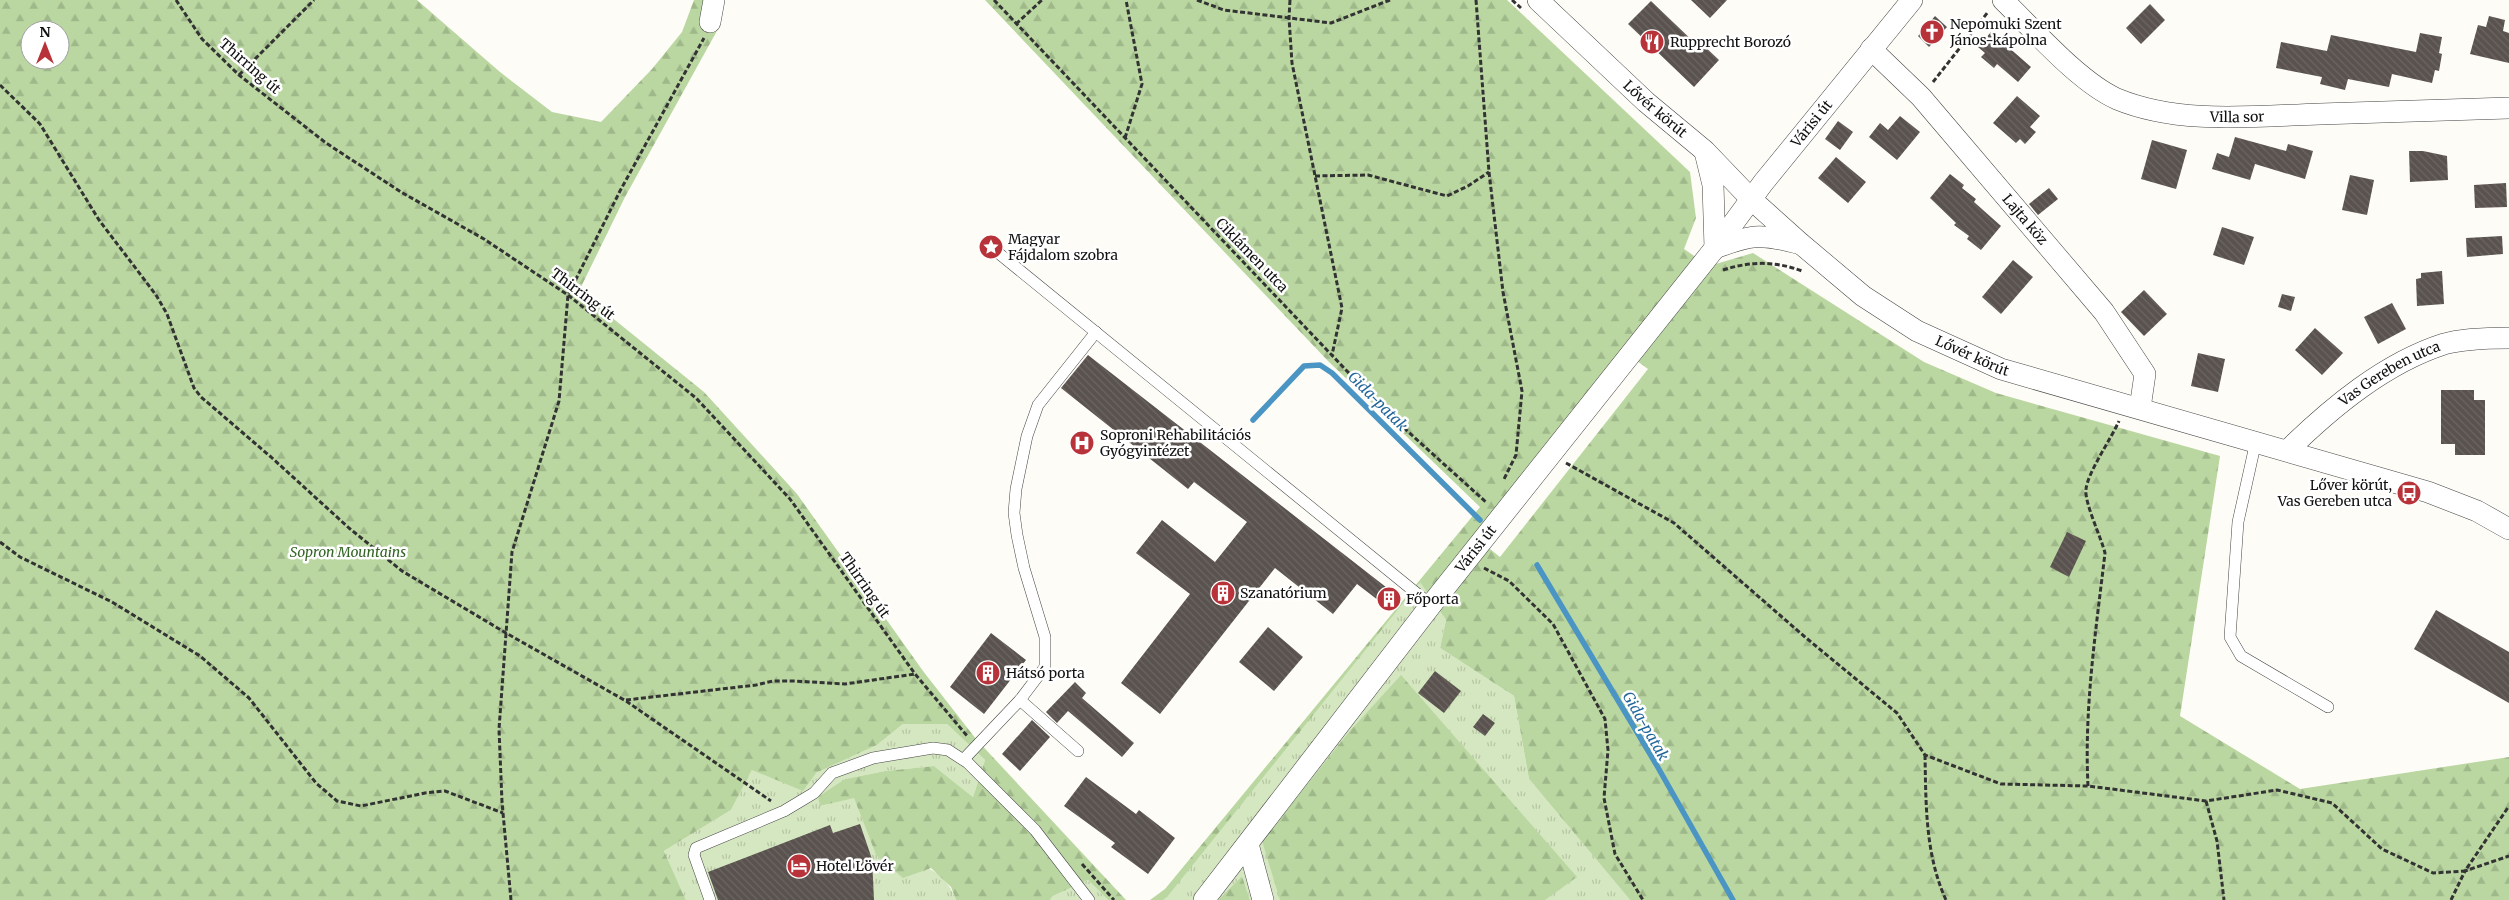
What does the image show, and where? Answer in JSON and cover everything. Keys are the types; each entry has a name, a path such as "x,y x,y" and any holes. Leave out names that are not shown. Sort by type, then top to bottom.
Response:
{"street":[{"path":"710,22 714,0"},
{"name":"Lővér körút","path":"1538,0 1646,102 1705,151 1751,199 1800,243 1863,296 1917,331 2001,369 2288,450 2428,492 2477,511 2509,529"},
{"name":"Várisi út","path":"1204,900 1431,605 1552,455 1643,337 1715,248 1751,199 1912,0"},
{"name":"Villa sor","path":"1998,4 2092,83 2116,98 2147,109 2178,114 2255,116 2509,108"},
{"name":"Lajta köz","path":"1872,48 1921,97 2104,312 2145,374 2133,406"},
{"path":"1705,151 1713,185 1715,248"},
{"name":"Várisi út","path":"1715,248 1746,236 1770,236 1800,243"},
{"name":"Vas Gereben utca","path":"2288,450 2311,428 2378,374 2445,344 2509,338"},
{"path":"1248,844 1263,900"}],"lane":[{"path":"991,247 1431,605"},
{"path":"964,759 1020,700 1045,667 1045,637 1024,568 1014,513 1020,464 1038,405 1096,332"},
{"path":"2256,441 2238,522 2230,637 2241,656 2328,707"},
{"path":"1020,700 1078,751"},
{"path":"710,900 694,855 696,848 784,811 814,793 832,773 873,758 933,748 948,750 964,759 1035,830 1089,900"}],"path":[{"name":"Thirring út","path":"176,0 202,39 239,75 326,143 401,192 484,239 568,295 696,398 790,498 915,674 845,684 774,681 756,685 626,700"},
{"path":"239,75 314,0"},
{"name":"Ciklámen utca","path":"994,0 1384,410 1502,518"},
{"path":"1016,24 1042,0"},
{"path":"1125,138 1142,84 1126,0"},
{"path":"1197,0 1224,10 1330,23 1390,0"},
{"path":"1290,0 1289,18 1292,63 1342,308 1332,356"},
{"path":"1476,0 1489,172 1503,292 1522,392 1516,455 1499,490"},
{"path":"1921,97 1998,4"},
{"path":"511,900 503,813 499,729 512,552 559,401 568,295 620,191 700,49 710,22"},
{"path":"0,84 40,124 99,220 156,295 167,314 194,388 201,397 375,550 402,570 506,633 626,700 784,811"},
{"path":"1315,176 1368,175 1447,196 1468,186 1489,172"},
{"path":"2088,786 2086,749 2088,700 2105,553 2100,534 2088,504 2086,489 2133,406"},
{"path":"1552,455 1674,523 1805,637 1897,713 1925,755 1926,820 1935,876 1946,900"},
{"path":"0,542 20,557 112,602 200,656 248,698 316,783 337,801 361,806 425,793 445,791 503,813"},
{"path":"1475,564 1509,581 1553,624 1606,719 1608,750 1604,798 1615,854 1643,900"},
{"path":"1925,755 2000,784 2088,786 2206,801 2277,790 2332,803 2382,849 2433,873 2466,871 2509,856"},
{"path":"2206,801 2217,841 2224,900"},
{"path":"2451,900 2466,871 2509,806"}],"green space":[{"name":"Sopron Mountains","path":"0,0 417,0 500,72 552,112 601,122 652,69 682,32 694,0 722,0 718,29 625,197 579,291 704,392 797,494 923,671 976,739 1126,900 1108,900 1088,880 1053,896 1050,900 956,900 951,887 931,868 903,878 876,855 854,798 820,806 818,797 845,779 885,771 934,766 973,797 985,760 947,724 903,724 877,745 816,773 803,791 752,770 731,810 664,851 686,900 0,900"},
{"path":"985,0 1507,0 1690,172 1696,218 1684,249 1709,266 1753,253 1924,362 1996,393 2220,456 2180,716 2300,789 2509,757 2509,900 1630,900 1529,779 1514,696 1440,648 1446,620 1420,582 1167,897 1163,900 1150,900 1165,889 1480,507 1328,361","holes":["1637,361 1648,369 1500,557 1485,545"]},
{"path":"1420,581 1446,620 1440,648 1514,696 1529,779 1630,900 1250,900 1242,876 1218,900 1163,900"},
{"path":"1401,675 1577,877 1545,900 1280,900 1262,841 1349,732"},
{"path":"903,724 947,724 985,760 973,797 934,766 885,771 845,779 821,806 854,797 876,855 924,866 934,871 950,887 956,900 686,900 664,851 731,810 752,770 816,773 877,745"},
{"path":"1242,876 1250,900 1218,900"},
{"path":"1088,880 1108,900 1050,900 1053,896"}],"building":[{"path":"1691,0 1727,0 1710,18"},
{"path":"1651,1 1698,46 1701,43 1719,60 1694,87 1628,24"},
{"path":"2150,4 2165,20 2141,44 2126,28"},
{"name":"Nepomuki Szent János-kápolna","path":"1935,16 1947,27 1929,47 1918,36"},
{"path":"2489,16 2505,20 2503,31 2509,33 2509,63 2470,54 2478,25 2486,27"},
{"path":"1991,32 2031,67 2018,82 1997,64 1994,68 1981,57 1985,53 1978,47"},
{"path":"2420,33 2442,37 2439,53 2442,54 2439,71 2435,70 2432,83 2392,74 2389,87 2348,79 2345,90 2320,84 2322,77 2276,68 2281,42 2327,51 2331,35 2416,52"},
{"path":"2017,96 2040,116 2030,127 2036,132 2025,144 2020,139 2016,143 1993,123"},
{"path":"1900,116 1920,132 1897,160 1869,137 1880,123 1888,130"},
{"path":"1838,121 1853,132 1840,150 1825,139"},
{"path":"2235,137 2286,151 2288,144 2313,151 2305,179 2255,164 2250,180 2212,169 2217,153 2229,157"},
{"path":"2152,140 2187,150 2176,189 2141,179"},
{"path":"2409,151 2423,151 2447,156 2448,180 2410,182"},
{"path":"1836,157 1866,182 1848,203 1818,178"},
{"path":"1950,174 1964,185 1962,188 1976,199 1974,202 2001,226 1981,250 1967,239 1969,236 1954,225 1956,223 1930,198"},
{"path":"2350,175 2374,180 2367,215 2342,210"},
{"path":"2506,183 2507,207 2475,208 2474,185"},
{"path":"2049,188 2058,199 2038,215 2029,204"},
{"path":"2222,227 2254,237 2244,265 2213,255"},
{"path":"2502,236 2503,254 2467,257 2466,238"},
{"path":"2013,260 2033,277 2001,314 1982,297"},
{"path":"2442,271 2444,304 2417,306 2416,279 2421,278 2421,273"},
{"path":"2144,290 2167,314 2144,336 2121,312"},
{"path":"2282,294 2295,297 2291,311 2278,307"},
{"path":"2392,303 2406,329 2378,344 2364,317"},
{"path":"2315,328 2343,353 2322,375 2295,350"},
{"path":"2198,353 2225,359 2218,392 2191,386"},
{"path":"1088,355 1400,598 1391,610 1357,584 1333,614 1275,568 1160,714 1121,683 1190,594 1136,553 1162,520 1215,562 1247,522 1194,482 1188,489 1061,388"},
{"path":"2441,390 2474,390 2474,400 2485,400 2485,455 2455,455 2455,444 2441,444"},
{"path":"2067,532 2086,541 2069,577 2050,567"},
{"path":"2436,610 2509,652 2509,703 2414,649"},
{"path":"1268,627 1303,657 1274,691 1239,662"},
{"name":"Hátsó porta","path":"991,633 1026,660 984,714 950,687"},
{"path":"1435,671 1461,691 1444,713 1418,693"},
{"path":"1075,682 1086,693 1082,698 1134,743 1122,757 1068,711 1057,723 1046,712"},
{"path":"1483,714 1495,723 1485,736 1473,727"},
{"path":"1032,720 1050,737 1020,771 1002,754"},
{"path":"1086,777 1136,814 1139,810 1175,838 1148,874 1111,847 1115,843 1064,806"},
{"name":"Hotel Lövér","path":"860,824 872,859 874,900 718,900 708,872 830,825 833,833"}],"waterway":[{"name":"Gida-patak","path":"1253,420 1304,366 1320,365 1332,373 1480,520"},
{"name":"Gida-patak","path":"1537,565 1656,764 1733,900"}],"place":[{"name":"Nepomuki Szent János-kápolna","path":"1932,32"},
{"name":"Rupprecht Borozó","path":"1652,42"},
{"name":"Magyar Fájdalom szobra","path":"991,247"},
{"name":"Soproni Rehabilitációs Gyógyintézet","path":"1082,443"},
{"name":"Lőver körút, Vas Gereben utca","path":"2409,493"},
{"name":"Szanatórium","path":"1223,593"},
{"name":"Főporta","path":"1389,599"},
{"name":"Hátsó porta","path":"988,673"},
{"name":"Hotel Lövér","path":"799,866"}]}
